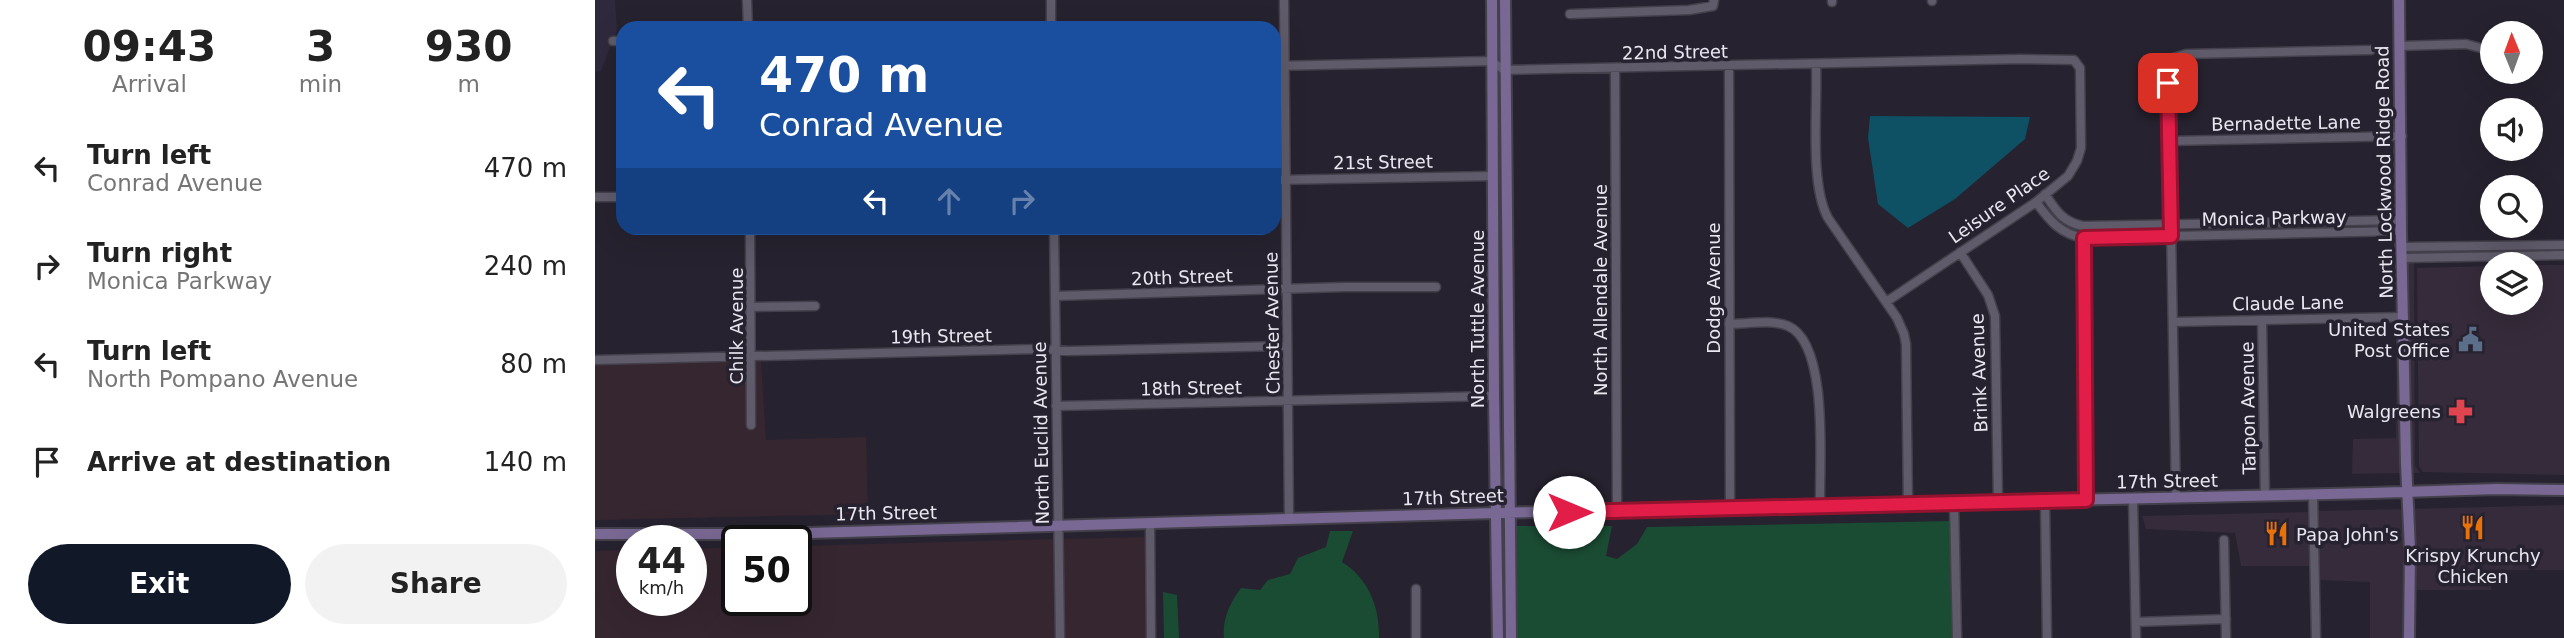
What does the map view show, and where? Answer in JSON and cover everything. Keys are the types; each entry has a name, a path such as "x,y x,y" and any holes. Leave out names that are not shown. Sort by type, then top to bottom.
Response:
{"main road":[{"name":"North Tuttle Avenue","path":"1492,0 1498,638"},
{"name":"North Tuttle Avenue","path":"1505,0 1511,638"},
{"name":"North Lockwood Ridge Road","path":"2399,0 2401,225 2410,550 2409,638"},
{"name":"17th Street","path":"595,534 753,534 1496,513 2497,489 2564,490"}],"street":[{"path":"747,0 748,21"},
{"path":"1051,21 1052,0"},
{"name":"Chester Avenue","path":"1284,0 1289,519"},
{"path":"1570,14 1689,10 1713,3"},
{"path":"2400,46 2466,44 2480,48"},
{"path":"2176,498 2168,66 2171,59 2177,55 2371,50"},
{"name":"22nd Street","path":"1504,70 2071,58 2078,63"},
{"path":"1281,65 1492,61 1504,70"},
{"name":"Leisure Place","path":"1886,302 2036,202 2068,176 2080,153 2078,63"},
{"path":"1816,64 1817,177 1820,200 1828,218 1901,324 1906,344 1908,505"},
{"name":"Dodge Avenue","path":"1729,66 1730,509"},
{"name":"North Allendale Avenue","path":"1615,69 1618,512"},
{"name":"Bernadette Lane","path":"2171,141 2402,136"},
{"name":"21st Street","path":"1281,179 1493,176"},
{"path":"2045,194 2061,218 2083,226 2086,500"},
{"path":"595,197 616,197"},
{"name":"Monica Parkway","path":"2036,202 2052,225 2073,236 2084,238 2401,225"},
{"name":"Monica Parkway","path":"2083,226 2401,225"},
{"name":"Chilk Avenue","path":"750,235 751,425"},
{"name":"North Euclid Avenue","path":"1054,235 1060,638"},
{"path":"2402,253 2564,245"},
{"name":"Brink Avenue","path":"1960,252 1988,295 1995,316 1998,502"},
{"path":"2402,253 2564,255"},
{"name":"20th Street","path":"1055,296 1436,287"},
{"path":"752,307 814,306"},
{"name":"Claude Lane","path":"2173,322 2404,317"},
{"name":"Tarpon Avenue","path":"2262,320 2265,496"},
{"path":"1729,324 1786,325 1799,334 1810,352 1818,385 1820,507"},
{"name":"19th Street","path":"595,359 1287,346"},
{"name":"18th Street","path":"1056,406 1494,396"},
{"path":"2313,495 2316,638"},
{"path":"2133,499 2136,638"},
{"path":"2045,501 2046,638"},
{"path":"1954,503 1957,638"},
{"path":"1150,524 1151,638"},
{"path":"2224,540 2226,638"},
{"path":"1416,589 1416,638"},
{"path":"2136,622 2225,619"}],"shaded area":[{"path":"595,0 615,0 616,33 601,71 595,72"},
{"path":"2407,262 2414,262 2415,466 2420,473 2410,473"},
{"path":"2543,265 2564,265 2564,475 2423,472 2419,466 2417,268 2480,266 2480,315 2543,315"},
{"path":"2397,321 2400,321 2403,473 2352,474 2353,439 2396,438"},
{"path":"748,360 748,430 755,429 756,360 761,360 766,440 866,437 868,514 595,520 595,364"},
{"path":"2564,505 2564,570 2494,570 2491,573 2491,590 2417,590 2413,638 2413,509"},
{"path":"2405,509 2405,638 2370,638 2370,582 2319,580 2317,511"},
{"path":"2310,512 2311,566 2241,566 2235,533 2146,529 2142,516"},
{"path":"1146,537 1147,638 1064,638 1062,539"},
{"path":"1054,539 1056,638 595,638 595,551 616,550 616,616 707,616 707,548 721,548 721,616 812,616 812,546"}],"green space":[{"path":"1951,521 1953,638 1515,638 1513,526 1612,526 1606,556 1617,559 1637,544 1647,527"},
{"path":"1330,531 1353,531 1342,562 1359,576 1371,594 1379,626 1379,638 1224,638 1224,624 1228,612 1241,588 1260,590 1268,580 1290,574 1298,558 1326,547"},
{"path":"1163,592 1177,595 1179,638 1164,638"}],"water":[{"path":"1870,116 2030,117 2025,139 1955,199 1908,228 1878,204 1868,138"}],"place":[{"name":"United States Post Office","path":"2470,339"},
{"name":"Walgreens","path":"2461,411"},
{"name":"Krispy Krunchy Chicken","path":"2473,528"},
{"name":"Papa John's","path":"2276,534"}],"route":[{"path":"1569,512 2086,500 2084,238 2171,236 2168,83"}]}
